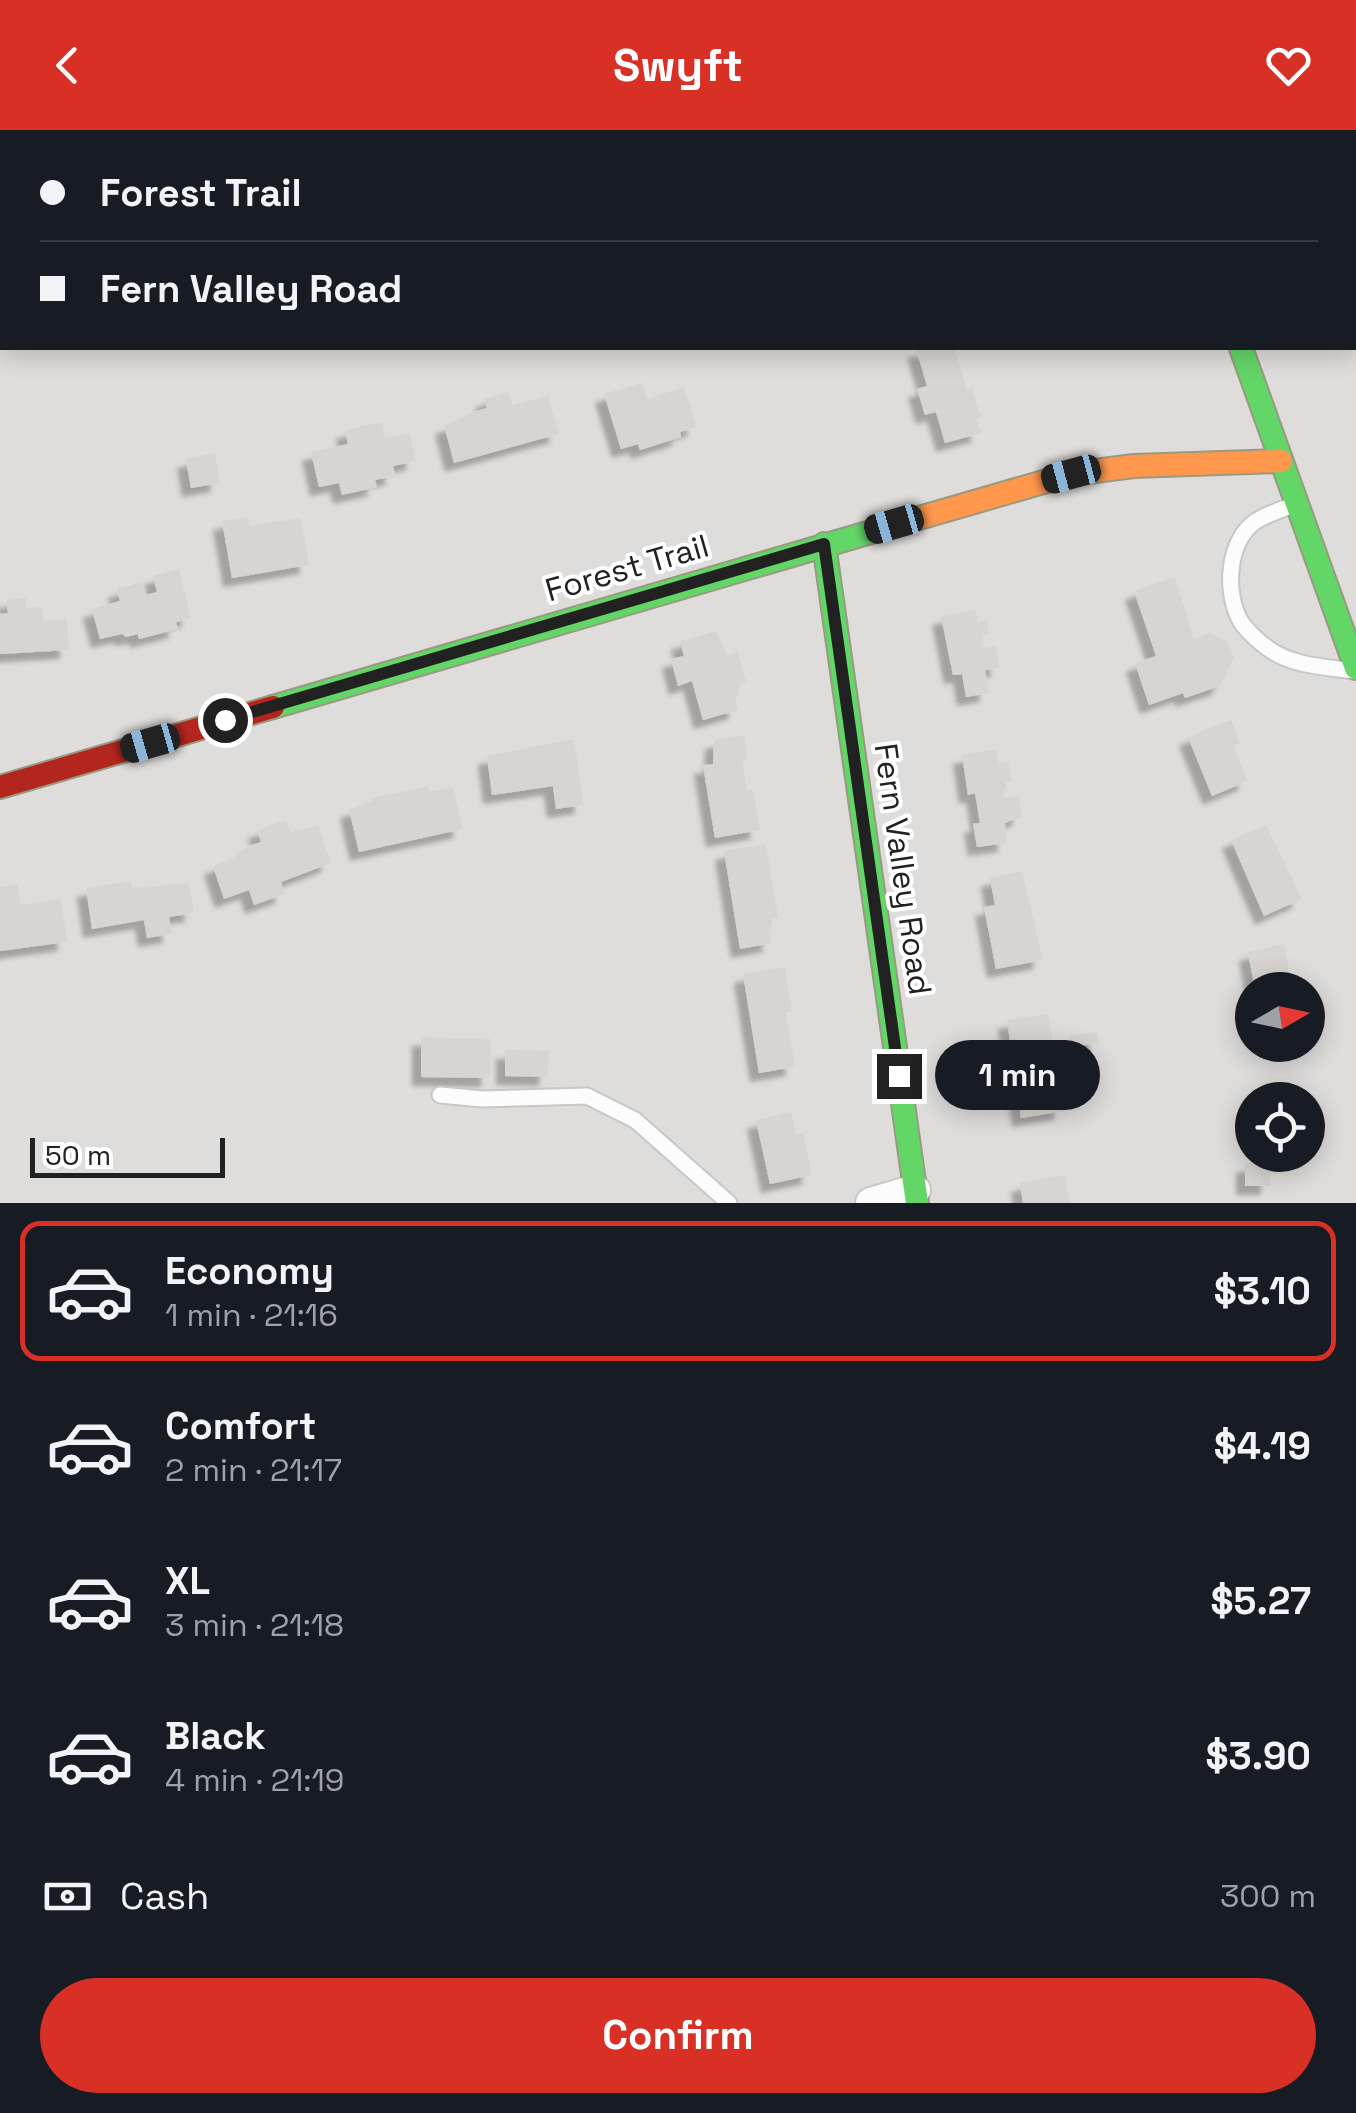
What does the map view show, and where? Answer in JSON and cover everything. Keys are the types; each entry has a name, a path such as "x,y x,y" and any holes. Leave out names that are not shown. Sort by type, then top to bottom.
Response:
{"street":[{"path":"1243,350 1356,670"},
{"name":"Forest Trail","path":"0,787 1071,474 1134,466 1281,461"},
{"name":"Fern Valley Road","path":"824,544 916,1196"},
{"path":"871,1203 916,1196"}],"lane":[{"path":"1296,503 1255,522 1242,537 1231,564 1231,596 1242,624 1272,652 1302,663 1356,670"},
{"path":"440,1094 482,1099 587,1096 635,1120 728,1203"}],"shaded area":[{"path":"0,350 1356,350 1356,1203 0,1203"}],"building":[{"path":"917,350 955,350 967,390 972,388 981,417 976,419 981,433 945,443 936,412 925,415 917,389 927,386"},
{"path":"642,383 647,399 684,387 697,427 680,432 681,437 640,450 638,444 621,449 604,394"},
{"path":"509,392 512,405 548,396 559,434 454,463 444,425 468,419 466,414 487,408 484,399"},
{"path":"382,422 385,438 410,433 416,461 393,466 395,476 375,480 377,487 342,495 339,483 319,487 311,452 348,444 345,430"},
{"path":"215,453 220,483 191,488 186,459"},
{"path":"248,517 250,526 301,518 309,565 232,578 222,521"},
{"path":"179,569 191,618 176,622 178,629 139,639 138,634 122,634 100,639 92,609 120,601 117,589 142,582 146,595 157,592 153,576"},
{"path":"1175,577 1194,639 1210,633 1227,641 1234,657 1220,686 1149,705 1135,663 1156,656 1134,591"},
{"path":"26,598 26,608 42,607 43,621 67,619 69,650 0,654 0,614 8,613 7,599"},
{"path":"976,610 978,622 987,620 989,634 980,636 982,648 996,646 1000,668 985,670 989,693 966,697 962,674 953,675 941,616"},
{"path":"716,631 727,655 738,652 746,682 737,685 738,710 703,720 692,681 678,686 671,659 684,656 680,641"},
{"path":"1231,720 1240,743 1233,746 1248,781 1212,796 1188,737"},
{"path":"744,735 748,759 742,760 747,791 753,790 760,830 715,838 703,765 713,764 714,740"},
{"path":"574,739 584,805 556,809 553,786 492,795 487,756"},
{"path":"996,749 999,763 1008,762 1012,781 1002,783 1005,798 1019,796 1022,816 1005,823 1007,843 977,847 973,824 980,823 975,793 968,795 962,755"},
{"path":"428,786 429,792 453,787 463,829 359,852 349,809 373,803 372,798"},
{"path":"286,820 291,832 318,826 331,863 281,882 285,894 254,905 249,890 224,899 213,866 261,842 257,830"},
{"path":"1266,825 1302,899 1264,916 1231,840"},
{"path":"766,844 778,918 768,920 772,943 740,949 724,851"},
{"path":"1022,871 1043,960 996,969 984,907 995,905 990,878"},
{"path":"131,881 132,888 189,883 194,913 169,917 172,934 147,938 144,920 92,929 86,888"},
{"path":"18,884 21,905 61,899 67,942 0,951 0,887"},
{"path":"1284,944 1289,972 1252,972 1248,952"},
{"path":"785,967 792,1011 786,1012 795,1067 759,1073 743,974"},
{"path":"1048,1014 1054,1051 1066,1049 1068,1061 1057,1062 1064,1111 1021,1118 1007,1020"},
{"path":"1097,1032 1099,1043 1072,1047 1070,1036"},
{"path":"421,1037 491,1039 490,1078 421,1077"},
{"path":"505,1050 549,1051 548,1077 505,1076"},
{"path":"791,1112 796,1134 803,1133 812,1175 770,1184 756,1120"},
{"path":"1245,1172 1270,1172 1270,1186 1245,1186"},
{"path":"1065,1175 1070,1203 1023,1203 1020,1183"}],"traffic: fast":[{"path":"1242,350 1356,668"},
{"path":"273,707 912,520"},
{"path":"824,544 917,1203"}],"traffic: slow":[{"path":"912,520 1071,474 1134,466 1281,461"}],"traffic: jam":[{"path":"0,787 273,707"}],"route":[{"path":"225,720 824,544 899,1076"}]}
